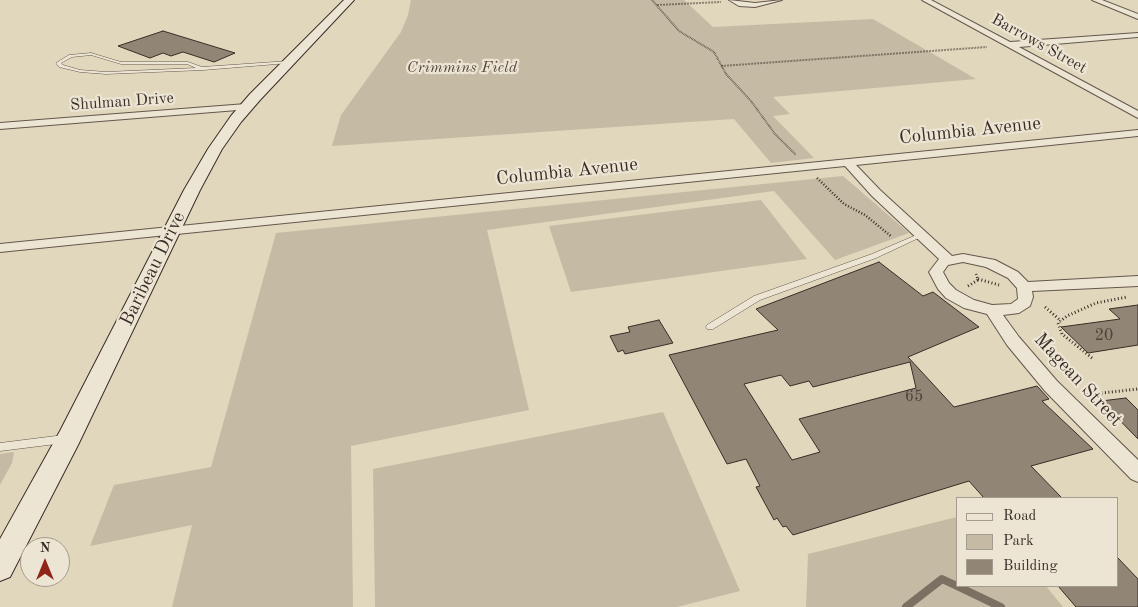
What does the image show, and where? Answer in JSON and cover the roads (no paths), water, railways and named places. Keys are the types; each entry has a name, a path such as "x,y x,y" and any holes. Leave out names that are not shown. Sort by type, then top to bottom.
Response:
{"street":[{"name":"Baribeau Drive","path":"0,567 69,438 172,230 215,149 246,107 349,0"},
{"path":"734,1 754,5 778,0"},
{"name":"Barrows Street","path":"926,0 1138,115"},
{"path":"1096,0 1138,17"},
{"path":"1010,45 1138,35"},
{"name":"Shulman Drive","path":"0,126 246,107"},
{"name":"Columbia Avenue","path":"0,248 1138,133"},
{"path":"848,163 920,236 948,260"},
{"path":"963,258 990,263 1013,275 1024,287 1026,297 1021,306 1004,311 992,310 959,299 943,286 936,272 939,266 948,260 963,258"},
{"path":"1024,287 1138,281"},
{"name":"Magean Street","path":"992,310 1013,341 1051,386 1138,473"}],"lane":[{"path":"203,68 188,63 121,63 91,54 70,56 58,63 61,66 80,71 134,72 203,68 290,62"},
{"path":"134,72 141,64"},
{"path":"710,327 757,298 874,256 920,236"},
{"path":"0,447 69,438"}],"waterway":[{"path":"906,607 942,579 956,586"},
{"path":"959,587 1001,607"}],"park label":[{"name":"Crimmins Field","path":"462,68"}]}
